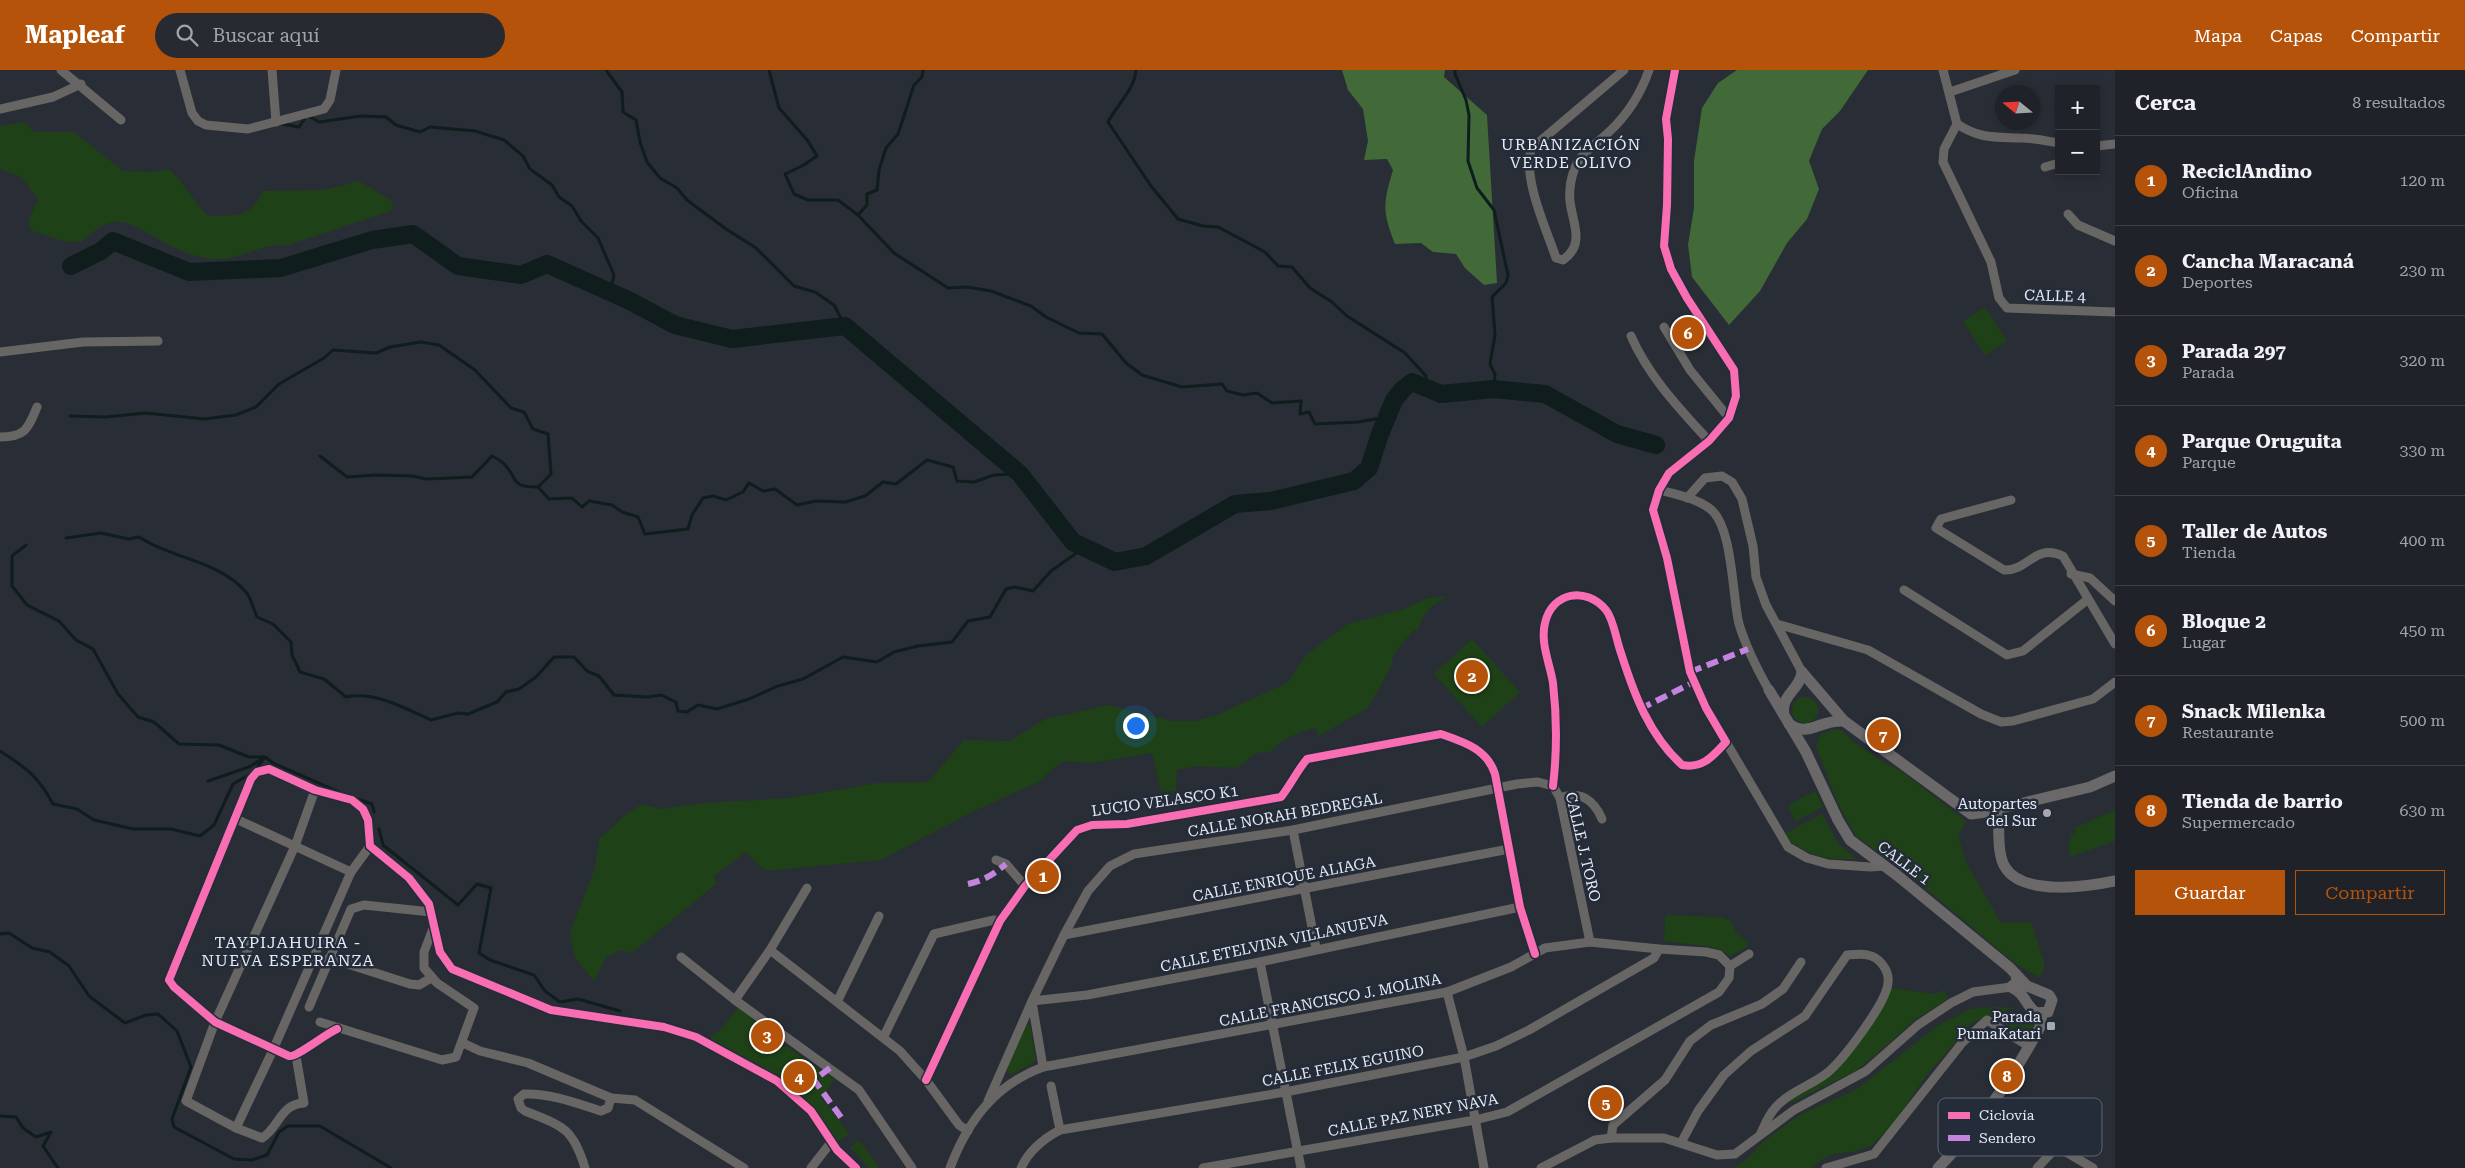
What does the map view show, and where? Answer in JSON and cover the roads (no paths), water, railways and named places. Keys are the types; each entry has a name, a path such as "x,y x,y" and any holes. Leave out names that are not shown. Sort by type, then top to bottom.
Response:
{"main road":[{"path":"1802,672 1815,690 1844,721 1902,761 1971,814 1979,814 2090,787 2115,776"},
{"path":"1802,672 1801,680 1783,705 1787,721 1802,730 1833,720 1844,721"},
{"path":"1769,690 1780,694 1802,687 1815,690"},
{"name":"CALLE 1","path":"1769,690 1806,752 1845,834 1856,846 1898,876 2013,971 2027,986 2038,991"},
{"path":"1806,752 1807,743 1819,725 1826,708 1825,700"},
{"path":"1998,809 2001,852 2005,866 2016,878 2030,884 2055,886 2083,886 2115,880"},
{"path":"2013,971 2017,982 2011,987 2021,993 2031,1010 2042,1014 2048,1012 2052,1000 2049,995 2038,991 2029,998 2029,1004"},
{"path":"1997,1098 2040,1027 2042,1014"},
{"path":"1938,1168 1950,1156"}],"street":[{"path":"61,70 81,84 121,120"},
{"path":"180,70 189,106 198,121 206,125 248,129 324,110 330,100 336,70"},
{"path":"272,70 276,122"},
{"path":"1624,70 1530,149 1528,160 1530,177 1556,258 1564,260 1570,256 1576,243 1577,229 1570,201 1570,188 1578,161 1623,117 1634,103 1649,70"},
{"path":"1675,70 1666,118 1668,186 1664,246 1671,270 1734,370 1736,396 1729,418 1709,441 1669,473 1654,501 1653,510 1668,558 1690,672 1706,708 1788,848 1802,856 1828,864 1884,866"},
{"path":"1943,70 1957,124 1968,132 1989,138 2022,138 2055,142"},
{"path":"1950,92 2015,70"},
{"path":"0,108 53,97 81,84"},
{"name":"CALLE 4","path":"1957,124 1944,149 1943,162 1964,210 1992,262 1999,298 2007,308 2115,312"},
{"path":"2100,146 2115,144"},
{"path":"2045,167 2055,165"},
{"path":"2068,214 2078,225 2115,241"},
{"path":"1664,327 1690,370 1729,418"},
{"path":"1631,336 1639,356 1664,392 1709,441"},
{"path":"0,352 83,342 158,341"},
{"path":"0,437 16,436 25,431 37,407"},
{"path":"1687,498 1705,478 1722,476 1732,482 1742,499 1754,546 1756,577 1766,605 1802,672"},
{"path":"1659,490 1687,498 1710,508 1724,530 1739,623 1752,658 1769,690"},
{"path":"2011,500 1941,519 1936,528 2004,570 2011,570 2021,566 2034,556 2044,552 2054,552 2063,556 2071,574 2115,644"},
{"path":"2071,574 2090,578 2115,601"},
{"path":"1904,590 2007,655 2023,650 2087,600"},
{"path":"1553,786 1558,748 1553,683 1545,644 1545,624 1552,608 1566,596 1579,595 1594,598 1607,611 1640,709 1671,754 1682,765 1700,765 1707,761 1726,742"},
{"path":"1777,624 1868,650 1981,714 2001,722 2093,699 2115,682"},
{"name":"LUCIO VELASCO K1","path":"926,1080 980,969 1000,921 1025,886 1077,830 1092,825 1127,824 1281,797 1290,785 1295,772 1307,758 1442,734 1462,741 1484,754 1492,764 1498,789"},
{"path":"236,1128 273,1050 351,872 370,846 368,820 363,809 352,800 315,790 269,770 257,772 251,779 169,980 174,987 215,1022 273,1050 289,1056 296,1056 322,1036 337,1029"},
{"name":"CALLE J. TORO","path":"1498,789 1517,784 1538,782 1553,786 1560,798 1590,942"},
{"path":"1498,789 1520,907 1535,954"},
{"name":"CALLE NORAH BEDREGAL","path":"988,1102 1032,1001 1064,935 1088,891 1110,866 1134,854 1293,830 1498,789"},
{"path":"296,1056 304,1103 284,1111 270,1133 262,1138 236,1128 186,1101 215,1022 295,846 315,790"},
{"path":"1560,798 1575,794 1586,798 1592,802 1602,819"},
{"path":"236,819 351,872"},
{"path":"1293,830 1316,948"},
{"path":"370,846 409,878 429,904 440,952 452,969 551,1010 664,1027 696,1037 777,1081 811,1111 837,1150 856,1168"},
{"name":"CALLE ENRIQUE ALIAGA","path":"1064,935 1509,849"},
{"path":"996,860 1006,864 1025,886"},
{"path":"735,1000 770,950 807,888"},
{"path":"309,1007 351,909 364,905 431,912"},
{"name":"CALLE ETELVINA VILLANUEVA","path":"1032,1001 1087,995 1260,962 1316,948 1520,907"},
{"path":"837,1002 879,916"},
{"path":"884,1036 934,934 994,920 1000,921"},
{"path":"320,1022 337,1029 442,1060 456,1058 463,1043 474,1008 431,978 424,968 423,959 434,926"},
{"name":"CALLE FRANCISCO J. MOLINA","path":"950,1168 968,1131 988,1102 1014,1080 1043,1067 1273,1026 1447,992 1511,967 1545,948 1590,942 1706,952 1719,955 1730,966"},
{"name":"CALLE FELIX EGUINO","path":"1020,1168 1025,1158 1036,1146 1060,1130 1286,1092 1464,1057 1496,1046 1529,1030 1654,958 1659,949"},
{"path":"770,950 884,1036 926,1080 955,1121 968,1131"},
{"path":"1730,966 1749,954"},
{"path":"1681,1143 1698,1111 1724,1075 1751,1051 1805,1016 1847,955 1865,954 1880,960 1888,975 1889,983 1885,995 1864,1028 1828,1072 1776,1106 1761,1134"},
{"path":"681,956 735,1000 859,1090 912,1168"},
{"path":"329,958 410,984 419,985 431,978"},
{"path":"1260,962 1301,1168"},
{"path":"1611,1138 1613,1125 1665,1080 1690,1041 1711,1025 1762,1004 1783,989 1801,962"},
{"name":"CALLE PAZ NERY NAVA","path":"1203,1168 1475,1120 1507,1112 1719,992 1729,978 1730,966"},
{"path":"1542,1168 1596,1140 1611,1138 1664,1138 1706,1152 1726,1156 1735,1154 1794,1110 1866,1071 1918,1025 1951,1003 1973,992 2011,987"},
{"path":"1447,992 1464,1057 1484,1168"},
{"path":"1032,1001 1043,1067"},
{"path":"1826,1168 1874,1154 1962,1043 1987,1020 2028,1046"},
{"path":"463,1043 480,1051 528,1063 611,1098 635,1100 744,1168"},
{"path":"1051,1086 1060,1130"},
{"path":"585,1168 577,1143 563,1128 520,1108 518,1099 524,1094 533,1094 601,1111 608,1108 611,1098"},
{"path":"811,1168 832,1141"},
{"path":"2038,1168 2049,1156"},
{"path":"2071,1156 2093,1168"}],"waterway":[{"path":"606,70 622,92 623,112 636,120 640,142 647,162 660,178 677,188 687,200 726,229 756,248 794,286 815,292 834,305 845,326"},
{"path":"769,70 779,108 808,141 817,156 785,174 794,194 808,200 838,200 858,215 894,253 948,288 967,287 991,291 1031,306 1046,317 1079,333 1102,334 1126,363 1142,375 1182,387 1222,384 1227,391 1243,395 1257,393 1272,403 1301,401 1300,414 1309,412 1315,424 1358,422 1387,417"},
{"path":"858,215 867,205 867,194 877,190 879,170 886,148 898,134 914,85 922,77 923,70"},
{"path":"1136,70 1129,91 1108,122 1151,186 1178,219 1203,226 1218,227 1265,252 1278,266 1292,267 1310,288 1332,302 1347,316 1405,353 1426,376 1426,387"},
{"path":"1455,70 1466,100 1469,115 1468,161 1477,188 1494,210 1508,275 1506,283 1492,297 1495,335 1490,364 1495,374 1494,389"},
{"path":"282,124 299,127 307,115 319,122 361,116 386,117 396,125 420,132 430,127 475,131 504,140 523,156 530,169 552,185 559,197 572,206 581,221 598,238 614,275 610,292"},
{"path":"71,266 101,251 113,241 189,272 281,268 372,240 413,234 458,266 521,275 547,264 628,300 675,325 732,339 845,326 1020,474 1073,542 1115,562 1146,556 1235,504 1271,501 1354,481 1369,468 1394,400 1412,382 1441,394 1494,389 1545,394 1617,434 1656,445"},
{"path":"70,416 105,417 146,413 204,419 236,415 256,407 279,384 324,358 333,350 376,353 390,347 421,342 439,345 475,370 511,408 524,412 533,429 548,434 551,474 538,487"},
{"path":"320,456 347,477 376,475 412,476 427,479 472,477 492,456 504,464 519,484 538,487 549,499 572,498 582,507 589,501 612,505 622,512 638,517 645,534 688,529 692,515 703,498 713,496 726,500 743,492 749,483 763,491 775,489 797,505 816,501 845,502 865,496 883,482 896,484 927,460 953,467 957,481 974,482 994,475 1020,474"},
{"path":"66,538 101,533 129,539 139,537 166,550 209,566 235,581 246,592 257,617 273,624 291,642 292,655 300,672 324,679 346,697 367,696 378,698 431,720 458,713 468,714 497,702 506,692 519,689 536,677 554,657 574,657 587,671 599,676 614,695 648,697 661,695 676,702 678,711 687,712 698,705 717,709 749,699 778,686 803,679 843,657 877,662 894,652 918,646 952,642 968,621 990,617 1006,589 1015,587 1033,591 1051,571 1085,547"},
{"path":"26,545 12,556 12,586 27,605 59,621 76,640 93,649 118,694 138,717 154,722 179,744 219,745 249,757 265,757"},
{"path":"0,751 31,773 53,804 77,809 94,820 133,829 171,829 200,836 214,825 233,784 252,773"},
{"path":"208,781 249,767 265,757 273,763 339,792"},
{"path":"256,769 264,758"},
{"path":"354,798 372,804 374,812"},
{"path":"379,829 383,845 458,905 477,884 491,888 479,953 490,960 534,975 545,991 560,1002 578,999 620,1011"},
{"path":"0,934 9,933 32,948 50,952 69,966 89,996 125,1023 146,1015 158,1014 177,1031 191,1067 172,1119 174,1127 234,1159 252,1160 267,1155 279,1132 288,1126 320,1126 391,1168"},
{"path":"0,1116 16,1117 23,1128 36,1137 51,1132 43,1146 58,1168"}],"place":[{"name":"Bloque 2","path":"1688,333"},
{"name":"Cancha Maracaná","path":"1472,676"},
{"name":"Snack Milenka","path":"1883,735"},
{"name":"Autopartes del Sur","path":"2047,813"},
{"name":"ReciclAndino","path":"1043,876"},
{"name":"Parada PumaKatari","path":"2051,1026"},
{"name":"Parada 297","path":"767,1036"},
{"name":"Tienda de barrio","path":"2007,1076"},
{"name":"Parque Oruguita","path":"799,1077"},
{"name":"Taller de Autos","path":"1606,1103"}],"district":[{"name":"URBANIZACIÓN VERDE OLIVO","path":"1571,153"},
{"name":"TAYPIJAHUIRA - NUEVA ESPERANZA","path":"288,951"}]}
